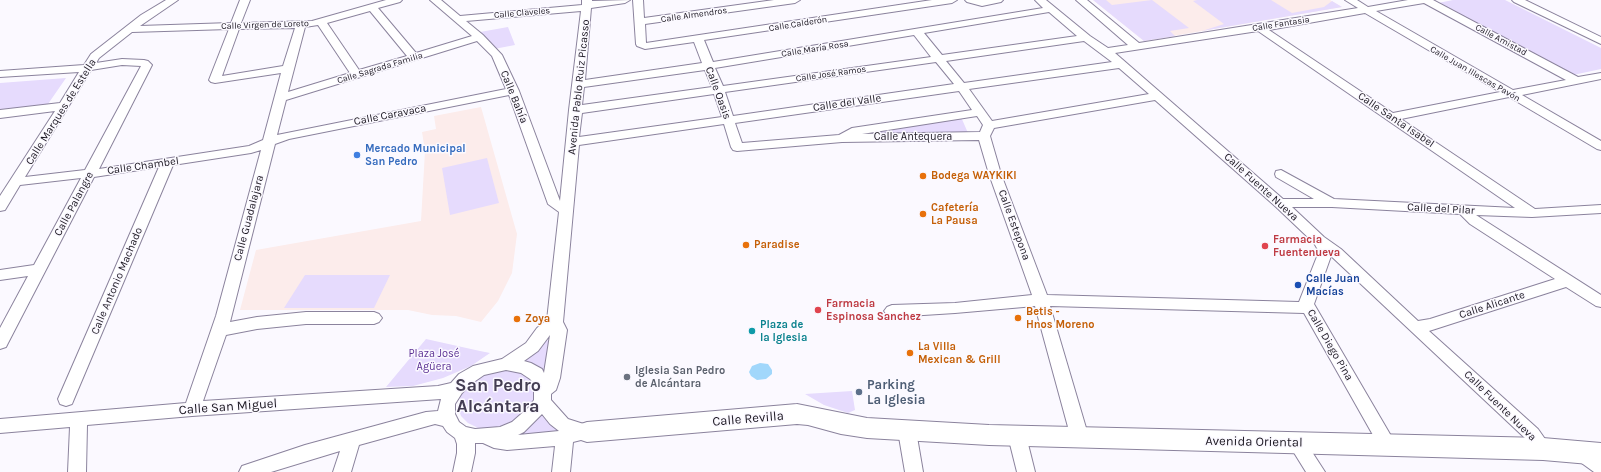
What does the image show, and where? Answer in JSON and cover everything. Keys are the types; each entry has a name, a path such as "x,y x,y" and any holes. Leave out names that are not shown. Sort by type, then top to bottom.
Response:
{"street":[{"name":"Calle Marques de Estella","path":"0,206 96,56 155,10 173,0"},
{"path":"245,0 214,80 288,69"},
{"name":"Calle Virgen de Loreto","path":"129,29 301,24 320,22 397,0"},
{"name":"Calle Bahía","path":"436,0 479,37 497,55 555,204 567,211"},
{"name":"Calle Claveles","path":"458,19 625,0"},
{"path":"638,0 640,22"},
{"name":"Calle Almendros","path":"640,22 795,0"},
{"name":"Calle Calderón","path":"640,22 641,44 645,46 952,0"},
{"path":"970,0 982,3 998,0"},
{"name":"Calle Fuente Nueva","path":"1040,0 1086,38 1122,64 1280,203 1319,240 1336,252 1415,327 1532,434 1543,449"},
{"path":"1081,0 1137,47"},
{"name":"Calle Juan Illescas Pavón","path":"1350,0 1601,146"},
{"name":"Calle Fantasia","path":"1106,51 1260,28 1425,0"},
{"name":"Calle Amistad","path":"1425,0 1577,81"},
{"path":"1517,0 1601,41"},
{"name":"Avenida Pablo Ruiz Picasso","path":"542,397 550,385 552,378 559,330 555,322 567,211 575,110 587,4"},
{"path":"372,7 414,57"},
{"name":"Calle María Rosa","path":"578,84 708,66 1052,9"},
{"path":"320,22 357,75"},
{"name":"Calle Guadalajara","path":"192,409 219,330 301,24"},
{"name":"Calle Santa Isabel","path":"1260,28 1532,213"},
{"name":"Calle Estepona","path":"917,32 980,112 986,131 995,174 1041,300 1080,438"},
{"name":"Calle Sagrada Familia","path":"280,98 479,37"},
{"name":"Calle José Ramos","path":"575,110 719,91 1086,38"},
{"name":"Calle Oasis","path":"698,39 719,91 727,120 737,147"},
{"name":"Calle Palangre","path":"0,343 147,65 144,63 122,62 104,64 89,68"},
{"name":"Calle del Valle","path":"573,142 1122,64"},
{"path":"0,74 89,68"},
{"path":"1392,117 1601,76"},
{"name":"Calle Caravaca","path":"268,144 286,136 512,91"},
{"name":"Calle Antequera","path":"737,147 842,138 986,131 1158,96"},
{"path":"0,114 64,106"},
{"name":"Calle Antequera","path":"842,138 852,132 980,112"},
{"name":"Calle Chambel","path":"16,182 76,174 90,174 167,163 252,149 268,144"},
{"name":"Calle Antonio Machado","path":"66,399 167,163"},
{"path":"544,176 570,173"},
{"path":"1282,174 1332,203"},
{"name":"Calle del Pilar","path":"1280,203 1332,203 1532,213 1601,209"},
{"path":"1464,210 1475,221 1601,302"},
{"name":"Calle Diego Pina","path":"1319,240 1325,250 1325,254 1306,304 1388,446"},
{"path":"0,276 39,269"},
{"name":"Calle Alicante","path":"1415,327 1430,325 1567,281"},
{"path":"892,311 955,308 1041,300 1308,308"},
{"path":"219,330 257,323 306,318 374,318"},
{"path":"506,364 525,367 536,374 542,384 542,397 534,414 518,427 501,434 475,436 462,434 453,427 446,415 447,404 456,388 464,379 479,370 506,364 532,348 543,332 555,322"},
{"name":"Calle San Miguel","path":"0,426 192,409 438,393 456,388"},
{"name":"Calle Revilla","path":"542,397 556,419 562,424 587,432"},
{"name":"Calle Revilla","path":"486,436 494,441 507,443 559,438 587,432 797,414 808,415 841,424 907,431"},
{"path":"248,472 305,453 426,419 435,417 448,420"},
{"path":"77,472 79,420"},
{"path":"907,431 914,472"},
{"name":"Avenida Oriental","path":"907,431 1080,438 1543,449 1590,453"},
{"path":"462,434 466,444 466,453 462,472"},
{"path":"1017,436 1026,472"},
{"path":"559,438 564,443 561,472"},
{"path":"342,472 352,440"},
{"path":"1297,443 1316,472"},
{"path":"1590,453 1601,467"}],"shaded area":[{"path":"1093,0 1330,0 1342,7 1144,41"},
{"path":"481,107 517,234 512,273 498,301 481,322 456,316 432,315 408,310 240,310 256,250 421,221 425,151 422,132 436,129 434,116"}],"green space":[{"path":"1093,0 1106,0 1112,5 1152,0 1189,28 1170,31 1175,36 1144,41"},
{"path":"1271,0 1292,13 1324,7 1332,1 1342,7 1202,31 1224,24 1193,1"},
{"path":"1453,0 1505,0 1601,48 1601,69 1573,75 1438,3"},
{"path":"508,27 515,45 494,49 480,32"},
{"path":"66,78 48,104 0,110 0,83"},
{"path":"961,117 968,133 877,135 875,130"},
{"path":"487,158 499,203 450,215 442,168"},
{"path":"305,275 390,275 374,308 284,308"},
{"name":"Plaza José Agüera","path":"426,339 490,353 471,366 443,378 413,386 386,387"},
{"path":"546,340 549,341 546,370 543,371 523,361"},
{"path":"500,370 511,370 522,373 529,378 534,385 535,394 532,403 526,412 517,420 505,425 491,428 478,428 468,423 461,416 458,407 460,397 466,387 476,379 487,373"},
{"path":"852,391 855,410 848,413 824,405 805,394"},
{"path":"542,414 559,429 559,431 519,436"}],"water":[{"path":"760,363 768,364 772,370 772,374 766,379 757,380 751,376 749,372 752,366"}],"place":[{"name":"Mercado Municipal San Pedro","path":"357,155"},
{"name":"Bodega WAYKIKI","path":"923,176"},
{"name":"Cafetería La Pausa","path":"923,214"},
{"name":"Paradise","path":"746,245"},
{"name":"Farmacia Fuentenueva","path":"1265,246"},
{"name":"Calle Juan Macías","path":"1298,285"},
{"name":"Farmacia Espinosa Sanchez","path":"818,310"},
{"name":"Betis - Hnos Moreno","path":"1018,318"},
{"name":"Zoya","path":"517,319"},
{"name":"Plaza de la Iglesia","path":"752,331"},
{"name":"La Villa Mexican & Grill","path":"910,353"},
{"name":"Iglesia San Pedro de Alcántara","path":"627,377"},
{"name":"Parking La Iglesia","path":"859,392"}],"district":[{"name":"San Pedro Alcántara","path":"498,396"}]}
